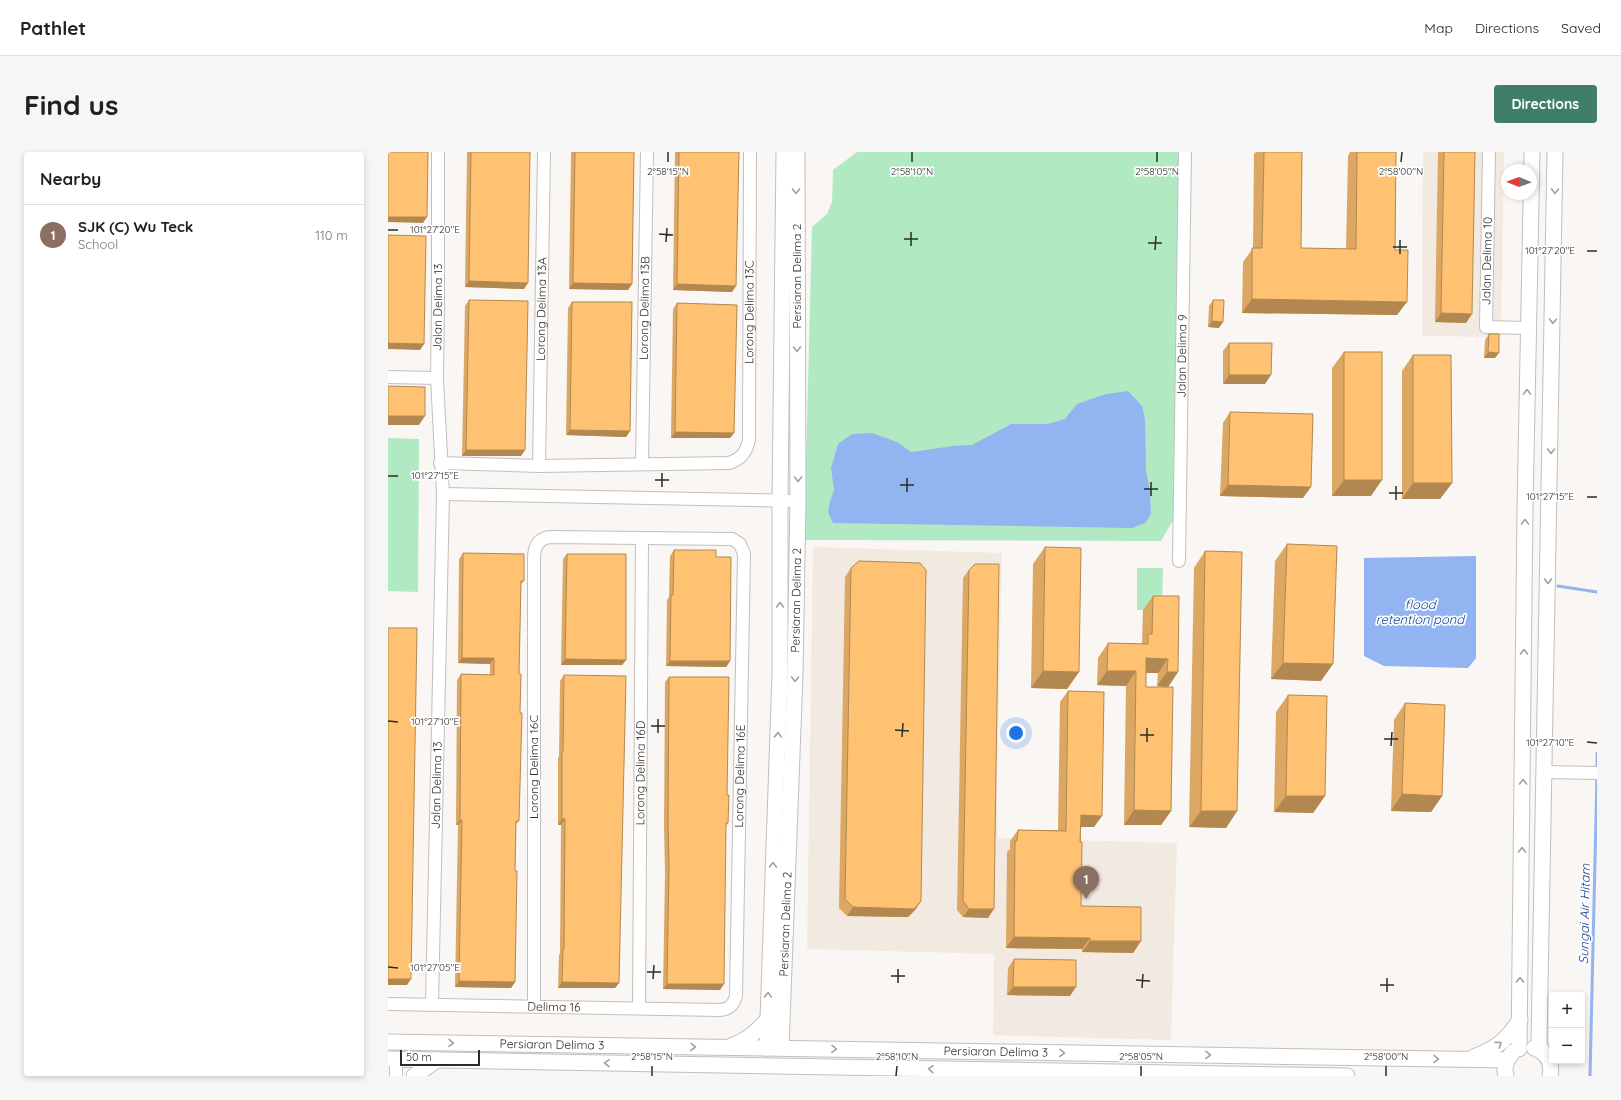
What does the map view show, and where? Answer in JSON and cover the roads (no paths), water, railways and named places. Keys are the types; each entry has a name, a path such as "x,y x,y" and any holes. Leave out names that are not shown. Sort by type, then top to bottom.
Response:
{"street":[{"name":"Jalan Delima 13","path":"432,1004 443,494 436,378 438,303 438,152"},
{"name":"Lorong Delima 13A","path":"539,466 544,152"},
{"name":"Lorong Delima 13B","path":"642,464 647,152"},
{"name":"Lorong Delima 13C","path":"642,464 729,463 738,460 746,451 749,440 750,152"},
{"name":"Persiaran Delima 2","path":"775,1019 780,674 780,500 784,152"},
{"name":"Persiaran Delima 2","path":"773,1050 795,682 798,501 797,152"},
{"name":"Jalan Delima 9","path":"1179,561 1185,152"},
{"name":"Jalan Delima 10","path":"1489,152 1486,327 1528,328"},
{"path":"1519,1048 1528,328 1532,152"},
{"path":"1542,1051 1539,1043 1555,152"},
{"path":"388,377 436,378"},
{"path":"440,463 539,466 642,464"},
{"path":"443,494 798,501"},
{"name":"Lorong Delima 16C","path":"534,1006 534,552 538,541 546,537 642,539"},
{"name":"Lorong Delima 16E","path":"642,539 732,539 740,544 744,554 736,996 733,1004 727,1009 720,1010"},
{"name":"Lorong Delima 16D","path":"639,1008 642,539"},
{"path":"1544,772 1597,773"},
{"name":"Delima 16","path":"388,1004 720,1010"},
{"path":"726,1047 746,1040 775,1019 793,1037 810,1049"},
{"path":"1469,1059 1498,1045 1511,1034 1520,1019"},
{"name":"Persiaran Delima 3","path":"388,1042 726,1047 773,1050 810,1049 1507,1060"},
{"path":"396,1076 391,1056 412,1042"},
{"path":"1506,1076 1505,1065 1507,1060 1513,1052 1519,1048 1527,1047 1542,1051 1547,1056 1550,1063 1550,1076"},
{"path":"758,1066 773,1050 791,1066"},
{"path":"1114,1054 1125,1058 1137,1074"},
{"path":"1137,1074 1142,1062 1154,1054"},
{"name":"Persiaran Delima 3","path":"391,1056 437,1060 791,1066 1088,1074 1347,1076"},
{"path":"1331,1057 1331,1076"},
{"path":"414,1076 437,1060"}],"water":[{"path":"1128,391 1142,406 1145,419 1146,471 1150,491 1151,514 1145,523 1132,528 833,523 828,512 834,490 831,468 838,444 852,434 872,433 897,442 911,452 972,445 1011,424 1048,424 1065,419 1077,404 1106,394"},
{"name":"flood retention pond","path":"1476,556 1476,658 1468,668 1384,666 1364,656 1364,558"}],"waterway":[{"path":"1558,586 1597,592"},
{"name":"Sungai Air Hitam","path":"1597,753 1597,769"},
{"name":"Sungai Air Hitam","path":"1590,1076 1597,775"}],"place":[{"name":"SJK (C) Wu Teck","path":"1086,899"}]}
